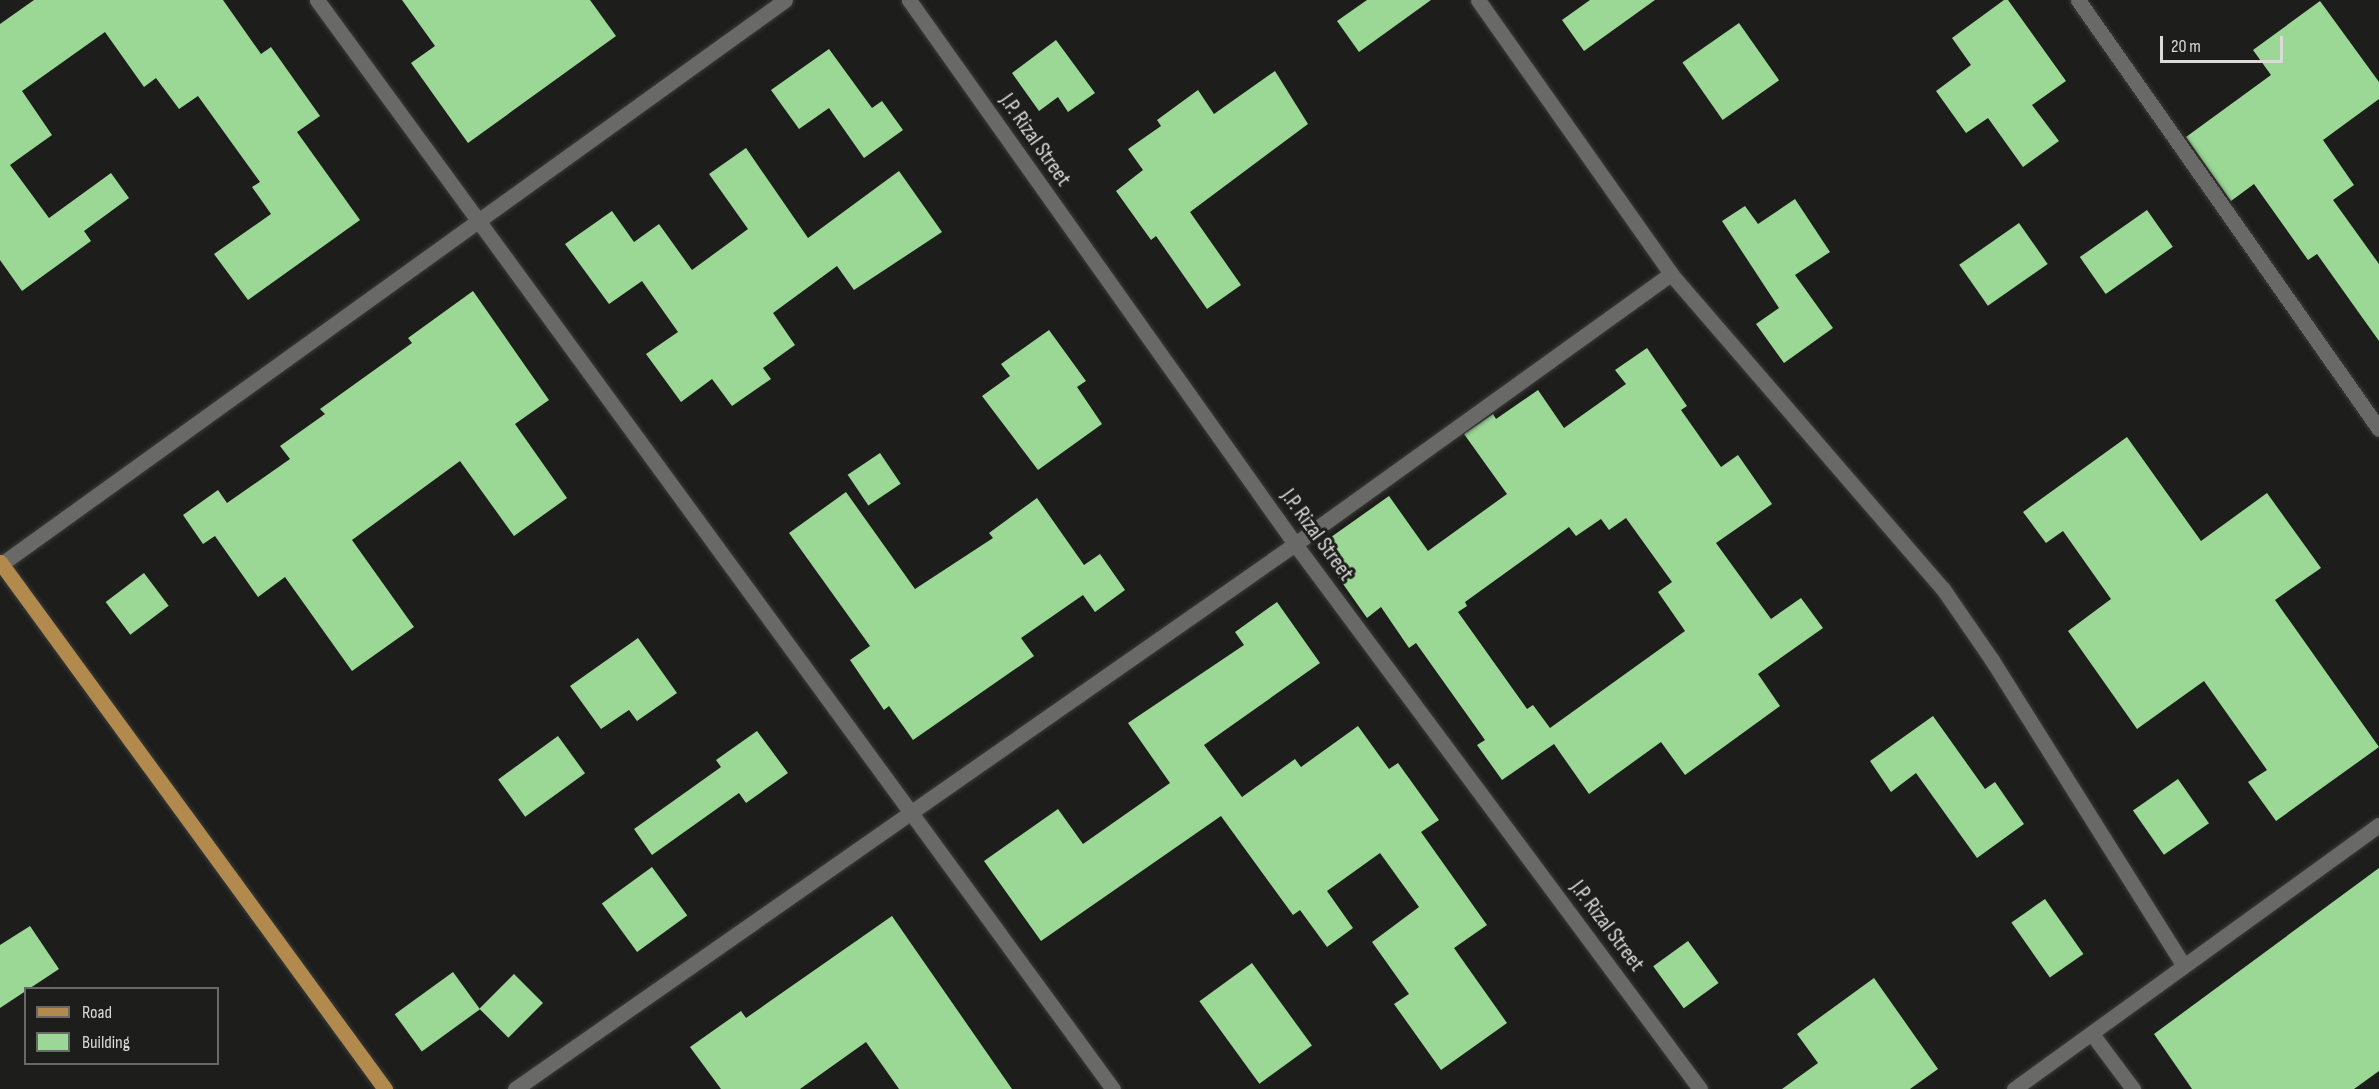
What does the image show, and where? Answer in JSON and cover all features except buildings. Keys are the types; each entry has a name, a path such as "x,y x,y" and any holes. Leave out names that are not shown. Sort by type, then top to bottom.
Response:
{"main road":[{"path":"0,564 385,1089"}],"street":[{"path":"317,0 477,223 913,812 1113,1089"},
{"path":"0,564 785,0"},
{"name":"J.P. Rizal Street","path":"909,0 1295,544 1700,1089"},
{"path":"1478,0 1671,274 1943,589 1992,660 2183,964"},
{"path":"2078,0 2379,429"},
{"path":"515,1089 1295,544 1671,274"},
{"path":"2014,1089 2092,1034 2183,964 2379,825"},
{"path":"2092,1034 2133,1089"}]}
